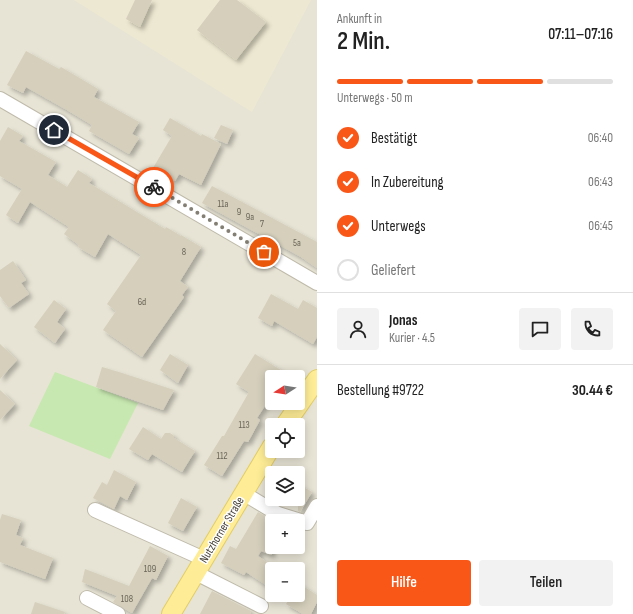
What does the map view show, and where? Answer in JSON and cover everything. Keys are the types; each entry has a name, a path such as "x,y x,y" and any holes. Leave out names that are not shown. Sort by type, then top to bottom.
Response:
{"main road":[{"path":"290,418 317,379"},
{"name":"Nutzhorner Straße","path":"171,614 265,458"}],"street":[{"path":"0,99 317,283"},
{"path":"244,493 278,514 307,523 317,506"},
{"path":"95,510 200,566 261,606"},
{"path":"87,598 118,614"}],"shaded area":[{"path":"0,0 317,0 317,614 0,614"},
{"path":"74,0 311,0 252,112"}],"green space":[{"path":"55,372 138,403 110,459 29,426"}],"building":[{"path":"135,0 152,0 140,27 126,19"},
{"path":"220,0 237,0 266,22 236,60 197,30"},
{"path":"26,51 59,69 61,67 98,89 94,97 139,122 132,134 139,138 129,154 89,131 92,125 67,110 26,87 23,93 7,85"},
{"path":"170,118 201,136 202,134 221,144 201,185 179,174 175,181 153,168 172,136 163,130"},
{"path":"221,125 233,130 227,144 214,138"},
{"path":"8,127 23,136 19,141 56,162 48,175 67,187 78,170 92,179 89,183 165,229 166,227 201,247 180,281 188,287 182,295 184,297 142,357 103,330 116,311 107,304 141,255 108,234 95,257 78,247 79,245 64,234 69,227 30,202 18,223 6,215 22,189 0,176 0,141"},
{"path":"212,186 317,242 317,268 301,257 202,203"},
{"path":"13,261 26,280 21,283 29,294 9,308 0,296 0,270"},
{"path":"271,294 298,309 303,300 317,308 317,337 313,344 274,321 272,326 258,318"},
{"path":"54,300 66,309 57,322 65,329 55,343 34,327"},
{"path":"0,344 17,360 0,379"},
{"path":"170,354 188,365 178,383 160,370"},
{"path":"255,354 281,370 265,370 265,406 257,418 260,420 248,442 244,441 222,476 204,465 222,436 224,436 249,392 236,384"},
{"path":"102,367 174,390 163,410 96,387"},
{"path":"0,390 15,404 0,420"},
{"path":"143,427 161,439 165,433 170,433 174,436 174,438 195,451 182,472 152,454 148,460 129,449"},
{"path":"114,470 136,482 127,500 120,496 114,509 93,498 102,482 107,485"},
{"path":"305,488 312,492 305,504"},
{"path":"181,498 197,507 183,531 168,523"},
{"path":"298,506 304,506 300,512 298,511"},
{"path":"258,512 265,516 265,552 261,551 258,556 266,562 265,562 265,584 246,572 244,575 221,563 230,546 236,549"},
{"path":"2,514 21,520 16,535 23,538 20,545 53,558 45,579 0,562 0,520"},
{"path":"150,546 168,556 156,580 152,578 132,613 113,602 117,596 82,582 85,569 129,586"},
{"path":"305,587 317,595 317,602 311,614 303,614 286,604 287,602 305,602"},
{"path":"212,591 251,611 250,614 200,614"},
{"path":"35,602 65,612 64,614 31,614"}],"way so far":[{"path":"154,187 264,252"}],"route":[{"path":"54,130 154,187"}]}
